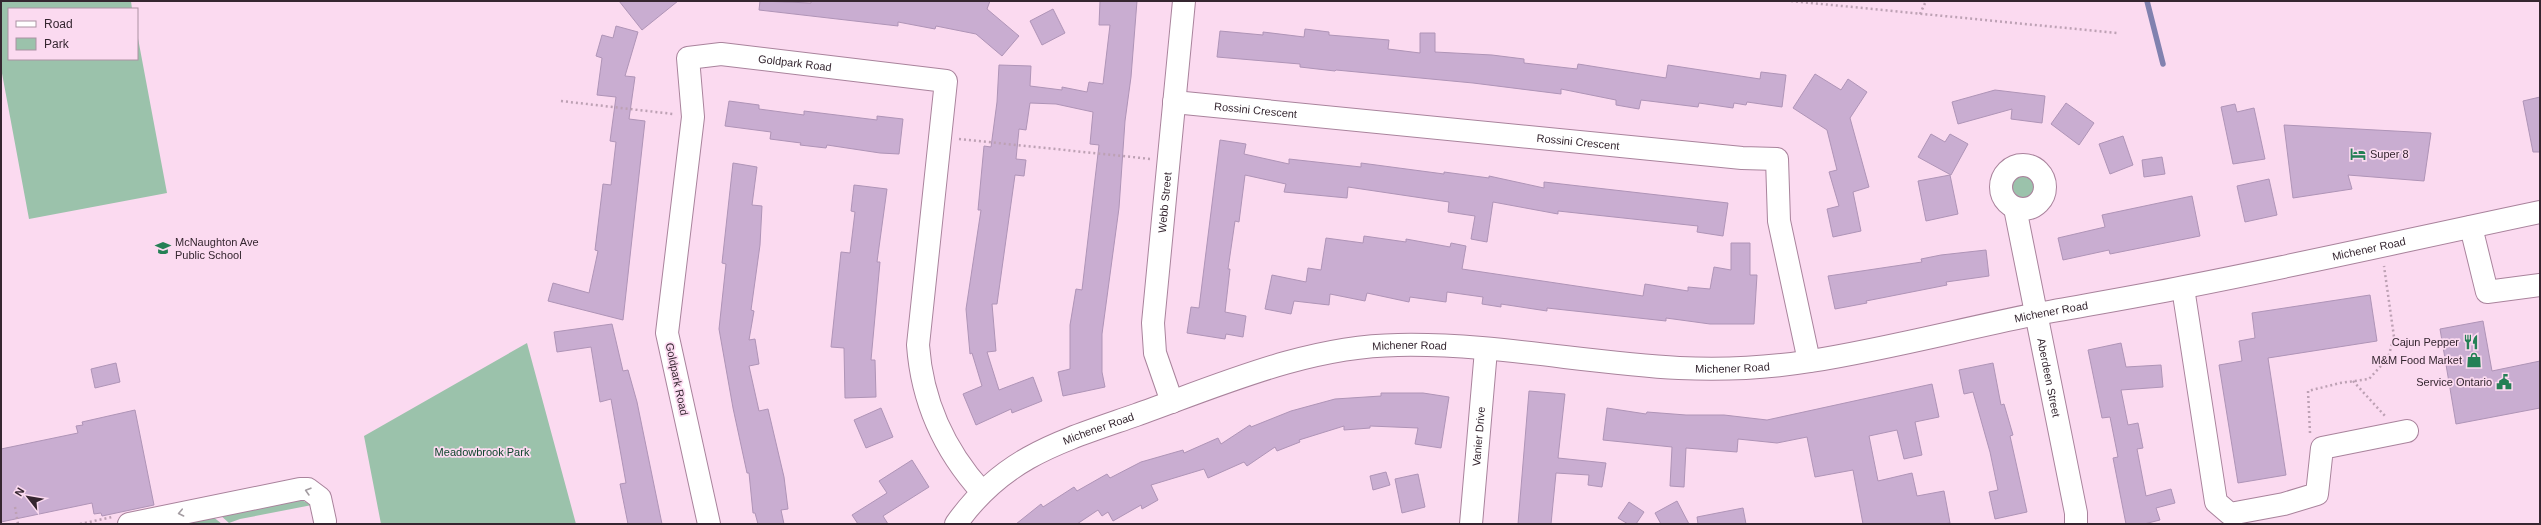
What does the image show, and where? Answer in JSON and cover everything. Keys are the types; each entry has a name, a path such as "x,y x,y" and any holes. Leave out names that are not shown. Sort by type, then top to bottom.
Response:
{"street":[{"name":"Webb Street","path":"1172,402 1155,353 1152,338 1167,161 1184,1"},
{"name":"Goldpark Road","path":"709,524 667,333 693,117 688,58 721,54 946,81 918,345 920,373 927,402 938,427 964,472 982,492"},
{"name":"Rossini Crescent","path":"1174,102 1742,158 1777,159 1779,221 1809,361"},
{"name":"Aberdeen Street","path":"2015,208 2076,514 2076,524"},
{"name":"Michener Road","path":"956,524 982,492 1005,472 1029,456 1054,444 1275,366 1318,354 1395,345 1486,350 1680,368 1744,367 1809,361 2037,314 2182,288 2540,212"},
{"path":"2471,227 2487,292 2540,284"},
{"path":"2182,288 2216,502 2230,514 2284,504 2317,494 2322,448 2401,432"},
{"name":"Vanier Drive","path":"1471,524 1486,350"},
{"path":"129,524 300,488 308,489 320,498 326,522"}],"path":[{"path":"1792,1 2117,33"},
{"path":"1920,14 1926,1"},
{"path":"561,101 693,117"},
{"path":"951,138 1167,161"},
{"path":"2322,448 2311,444 2308,391 2369,379 2388,358 2394,337 2392,311 2380,246"},
{"path":"2353,381 2377,404 2388,419 2401,432"},
{"path":"15,507 18,524"}],"green space":[{"path":"1,1 131,1 132,8 8,8 8,60 138,60 138,38 167,193 29,219 1,68"},
{"path":"2022,175 2031,178 2034,187 2031,196 2022,199 2013,196 2010,187 2013,178"},
{"name":"Meadowbrook Park","path":"527,343 576,524 381,524 364,436"},
{"path":"297,498 312,505 240,519 229,523 219,514"},
{"path":"212,516 222,524 172,524"}],"building":[{"path":"619,1 678,1 642,30"},
{"path":"760,1 811,3 811,1 990,1 987,9 1019,36 1002,56 976,34 936,26 935,29 898,22 898,26 759,10"},
{"path":"1100,1 1137,1 1131,77 1125,121 1119,208 1102,334 1102,372 1105,387 1063,396 1058,372 1070,369 1070,325 1076,289 1082,290 1099,145 1090,144 1093,112 1056,104 1030,103 1026,130 1019,129 1016,159 1026,160 1024,176 1015,175 997,304 992,304 996,351 987,352 999,390 1033,377 1042,401 1012,413 1011,409 976,425 963,394 982,386 972,353 970,354 966,309 981,210 978,210 984,146 991,147 997,102 999,65 1031,66 1030,86 1062,90 1062,87 1087,92 1089,82 1103,84 1110,25 1099,25"},
{"path":"1053,9 1065,33 1042,45 1030,21"},
{"path":"616,26 638,32 625,76 635,77 629,119 645,121 623,320 548,301 553,283 589,293 598,251 595,250 603,184 611,185 616,142 610,141 616,97 597,95 602,58 596,56 602,35 613,38"},
{"path":"1305,29 1329,32 1329,35 1389,40 1388,49 1420,53 1420,33 1435,33 1435,52 1492,55 1524,59 1524,63 1577,69 1578,64 1666,78 1668,65 1760,79 1761,72 1786,75 1782,107 1747,102 1746,105 1734,103 1733,108 1699,103 1698,107 1641,100 1639,109 1616,105 1616,100 1561,89 1561,94 1473,83 1300,67 1300,64 1217,57 1220,31 1263,35 1263,32 1304,37"},
{"path":"1815,74 1841,90 1848,79 1867,92 1850,118 1869,187 1853,192 1861,231 1833,237 1827,209 1839,206 1829,172 1837,170 1827,130 1793,108"},
{"path":"1995,90 2045,96 2042,123 2011,119 2012,109 1958,124 1952,102"},
{"path":"2540,97 2540,152 2533,152 2523,101"},
{"path":"729,101 759,105 759,109 804,115 804,111 877,120 877,116 903,119 899,154 880,153 827,145 826,148 800,145 801,143 770,139 771,132 725,126"},
{"path":"2066,103 2094,123 2079,145 2051,124"},
{"path":"2235,104 2237,112 2254,108 2265,159 2233,164 2221,107"},
{"name":"Super 8","path":"2284,125 2431,133 2424,181 2348,175 2352,189 2293,198"},
{"path":"1931,134 1945,142 1950,134 1968,144 1951,175 1918,157"},
{"path":"2123,136 2133,165 2110,174 2099,144"},
{"path":"1220,140 1246,144 1244,154 1289,164 1289,159 1361,167 1361,163 1444,174 1444,172 1489,178 1489,176 1544,188 1544,182 1728,203 1723,236 1697,232 1698,226 1558,211 1558,214 1493,202 1487,242 1471,239 1475,216 1448,212 1449,202 1348,187 1347,198 1284,192 1286,184 1245,175 1239,222 1235,221 1228,269 1230,269 1225,312 1246,316 1243,337 1226,334 1225,339 1187,333 1191,307 1199,308"},
{"path":"2162,157 2165,174 2144,177 2142,160"},
{"path":"733,163 757,167 752,205 762,206 760,245 751,310 754,311 749,340 755,339 759,364 749,366 759,411 768,409 784,477 788,509 781,510 784,524 758,524 755,513 753,513 749,473 747,473 733,408 719,329 726,264 722,263"},
{"path":"1950,175 1958,214 1926,221 1918,181"},
{"path":"2269,179 2277,215 2245,222 2237,186"},
{"path":"854,185 887,189 877,262 880,262 871,360 875,360 876,397 845,398 844,348 831,347 841,252 850,253 855,212 851,211"},
{"path":"2192,196 2200,236 2110,254 2109,250 2063,260 2058,238 2105,227 2102,215"},
{"path":"1364,236 1406,242 1406,239 1450,247 1451,243 1466,246 1462,269 1643,296 1645,284 1688,291 1688,287 1710,289 1714,267 1731,270 1731,243 1750,243 1750,275 1757,275 1754,324 1710,324 1666,318 1666,321 1547,308 1547,311 1501,304 1501,307 1482,304 1483,297 1447,292 1446,302 1410,297 1409,302 1367,293 1365,301 1330,294 1329,305 1294,301 1291,314 1265,309 1272,275 1306,282 1308,268 1321,270 1326,238 1363,243"},
{"path":"1986,250 1989,276 1946,282 1947,285 1866,301 1867,303 1835,309 1828,276 1922,262 1921,259 1941,255"},
{"path":"2370,295 2377,341 2268,358 2286,475 2238,483 2219,365 2242,361 2239,341 2255,338 2252,313"},
{"path":"2483,321 2492,371 2540,361 2540,408 2456,424 2440,329"},
{"path":"612,324 623,371 628,370 637,402 662,524 628,524 620,484 626,483 611,399 600,402 591,347 557,352 554,332"},
{"path":"2121,343 2126,367 2161,365 2163,387 2121,390 2128,425 2138,423 2143,448 2137,449 2146,496 2171,489 2175,503 2156,508 2160,520 2144,524 2126,524 2113,458 2118,457 2110,417 2102,418 2088,350"},
{"path":"116,363 120,382 95,388 91,369"},
{"path":"1993,363 2001,405 2004,404 2013,435 2010,436 2027,512 1995,519 1989,492 1998,490 1990,452 1973,392 1964,394 1959,370"},
{"path":"1932,384 1939,417 1915,422 1922,455 1904,459 1897,430 1869,436 1878,481 1912,473 1917,496 1944,491 1950,523 1863,524 1853,470 1815,477 1807,437 1777,443 1738,439 1737,452 1686,448 1684,487 1670,486 1672,447 1603,440 1607,408 1646,414 1647,412 1686,415 1724,415 1767,420"},
{"path":"1529,391 1565,394 1558,458 1606,463 1602,487 1588,485 1589,475 1556,473 1551,524 1518,524"},
{"path":"1381,393 1423,393 1449,397 1441,448 1415,444 1418,428 1370,426 1370,428 1344,430 1344,426 1299,440 1300,442 1277,451 1275,447 1247,466 1244,462 1208,478 1204,469 1151,485 1158,500 1142,509 1141,505 1113,521 1108,512 1102,516 1098,510 1077,524 1016,524 1041,504 1043,507 1074,487 1077,491 1107,474 1110,478 1141,462 1183,450 1184,453 1218,438 1221,444 1250,425 1251,427 1291,411 1335,399 1381,396"},
{"path":"881,408 893,437 866,448 854,420"},
{"path":"135,410 154,505 102,516 101,513 94,514 92,503 1,522 1,449 78,433 76,426 83,425 82,422"},
{"path":"912,460 929,487 883,516 888,524 858,524 852,515 887,493 879,481"},
{"path":"1386,472 1390,485 1373,490 1370,476"},
{"path":"1418,474 1425,507 1402,513 1395,479"},
{"path":"1677,501 1689,524 1661,524 1655,513"},
{"path":"1629,502 1644,512 1636,524 1628,524 1618,518"},
{"path":"1743,508 1746,524 1698,524 1697,517"}],"waterway":[{"path":"2147,1 2163,64"}],"place":[{"name":"Super 8","path":"2358,154"},
{"name":"McNaughton Ave Public School","path":"163,248"},
{"name":"Cajun Pepper","path":"2471,342"},
{"name":"M&M Food Market","path":"2474,360"},
{"name":"Service Ontario","path":"2504,382"}]}
